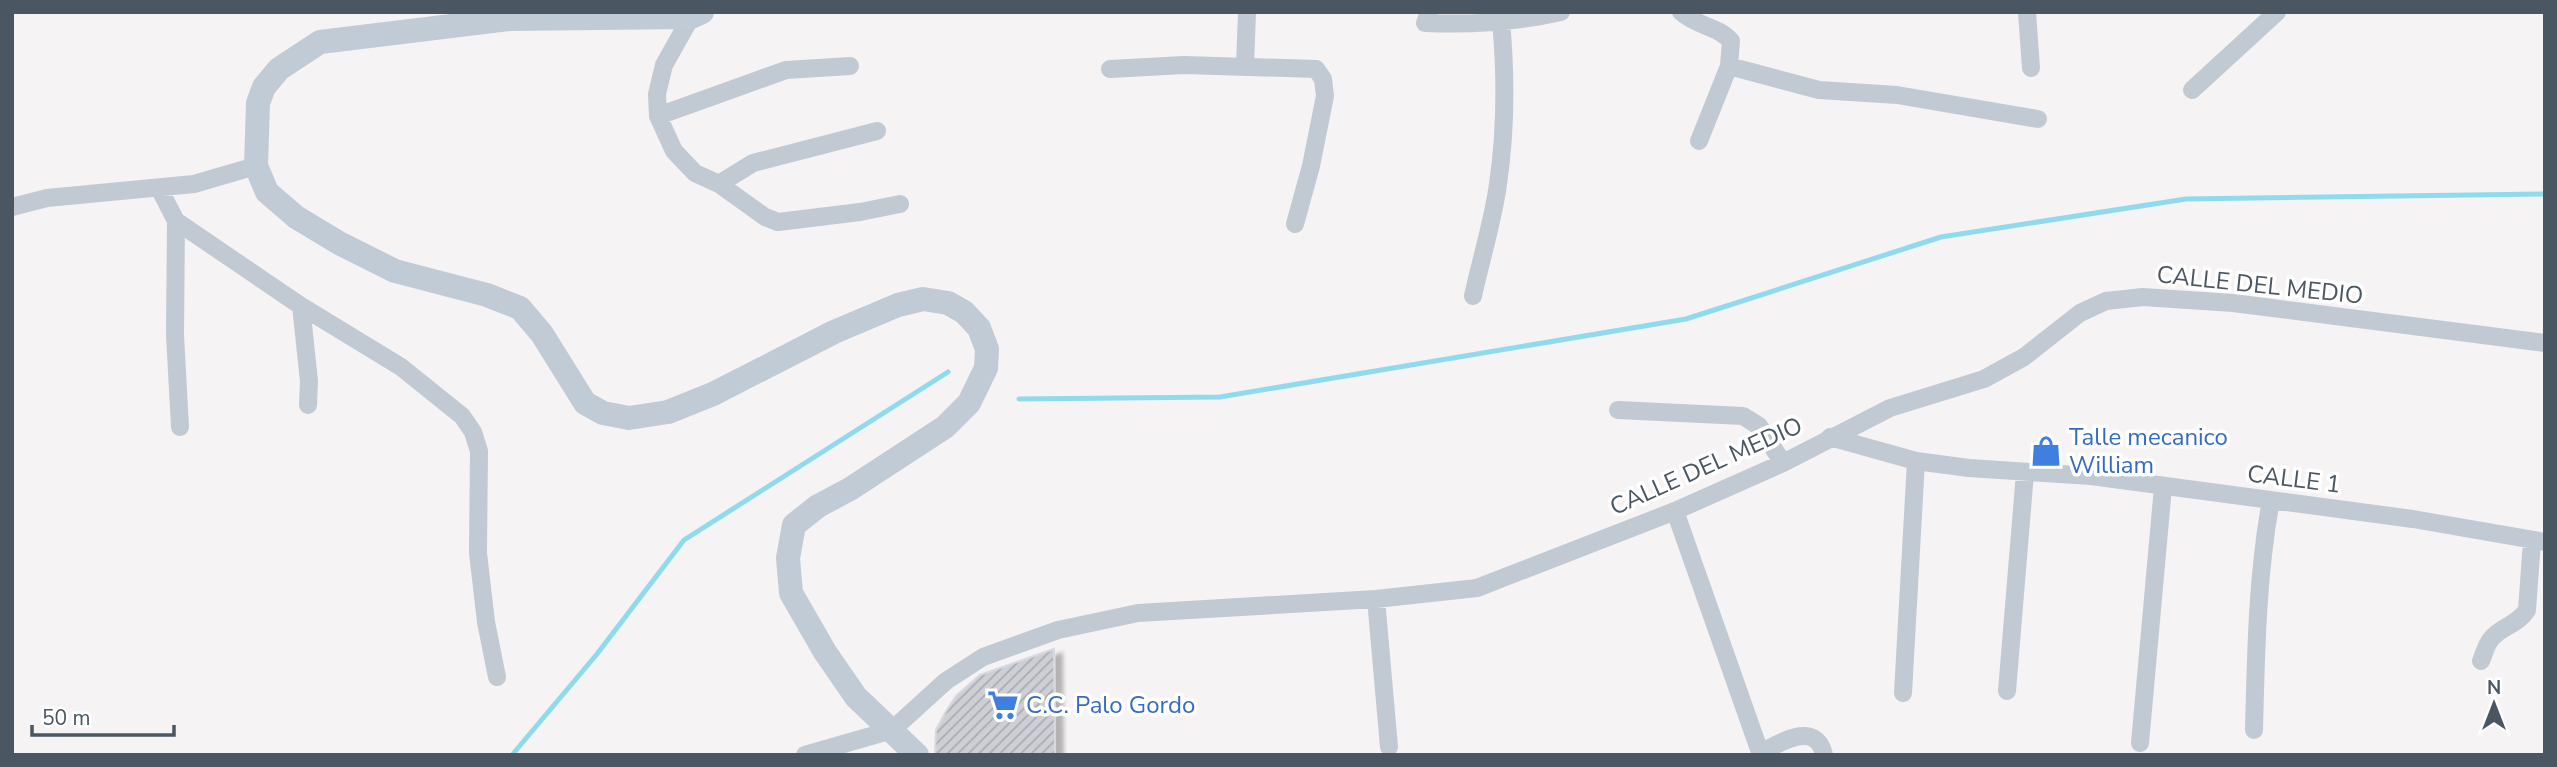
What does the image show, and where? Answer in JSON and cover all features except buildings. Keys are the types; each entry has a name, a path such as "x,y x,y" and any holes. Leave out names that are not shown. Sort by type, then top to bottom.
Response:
{"main road":[{"path":"696,15 509,19 320,43 279,69 264,87 258,103 256,166 267,192 296,217 339,243 395,271 487,295 520,309 542,334 585,403 603,413 629,418 668,412 713,394 834,332 898,305 923,299 948,303 964,312 979,328 987,349 986,368 969,403 945,427 850,489 818,506 794,525 789,558 791,593 825,652 852,691 917,755"}],"street":[{"path":"1245,66 1247,12"},
{"path":"1429,12 1425,23 1457,24 1561,12"},
{"path":"1681,12 1690,20 1725,35 1731,41 1729,66 1699,141"},
{"path":"2028,12 2031,68"},
{"path":"2192,90 2277,12"},
{"path":"696,15 664,65 657,94 658,116 674,151 695,173 719,184 765,217 778,222 900,204"},
{"path":"1473,296 1498,186 1501,158 1505,116 1505,59 1501,21"},
{"path":"1110,69 1184,65 1316,69 1323,79 1325,96 1311,166 1295,224"},
{"path":"658,116 786,70 850,66"},
{"path":"1729,66 1819,90 1897,94 2038,118"},
{"path":"719,184 753,163 877,131"},
{"path":"12,207 47,198 194,184 256,166"},
{"path":"159,188 176,220 300,306 401,368 462,416 473,432 479,451 478,553 486,622 497,677"},
{"path":"176,220 174,335 180,427"},
{"name":"CALLE DEL MEDIO","path":"892,730 946,681 984,657 1058,630 1138,614 1376,599 1477,588 1675,511 1783,463 1890,408 1984,379 2024,357 2080,313 2106,301 2143,297 2233,303 2545,343"},
{"path":"300,306 309,381 308,405"},
{"path":"1618,410 1743,416 1759,426 1783,463"},
{"name":"CALLE 1","path":"1830,437 1916,461 2025,473 2091,476 2413,519 2538,542"},
{"path":"1903,693 1916,461"},
{"path":"2007,691 2025,473"},
{"path":"2140,743 2162,486"},
{"path":"2254,730 2256,638 2263,543 2271,500"},
{"path":"1675,511 1761,754 1783,740 1804,736 1815,738 1823,748 1824,755"},
{"path":"2481,661 2489,640 2522,619 2527,610 2538,542"},
{"path":"1376,599 1389,747"},
{"path":"805,755 892,730"}],"waterway":[{"path":"1019,399 1220,397 1686,319 1941,237 2186,199 2545,194"},
{"path":"512,755 597,654 684,540 948,372"}],"place":[{"name":"Talle mecanico William","path":"2046,451"},
{"name":"C.C. Palo Gordo","path":"1003,705"}]}
